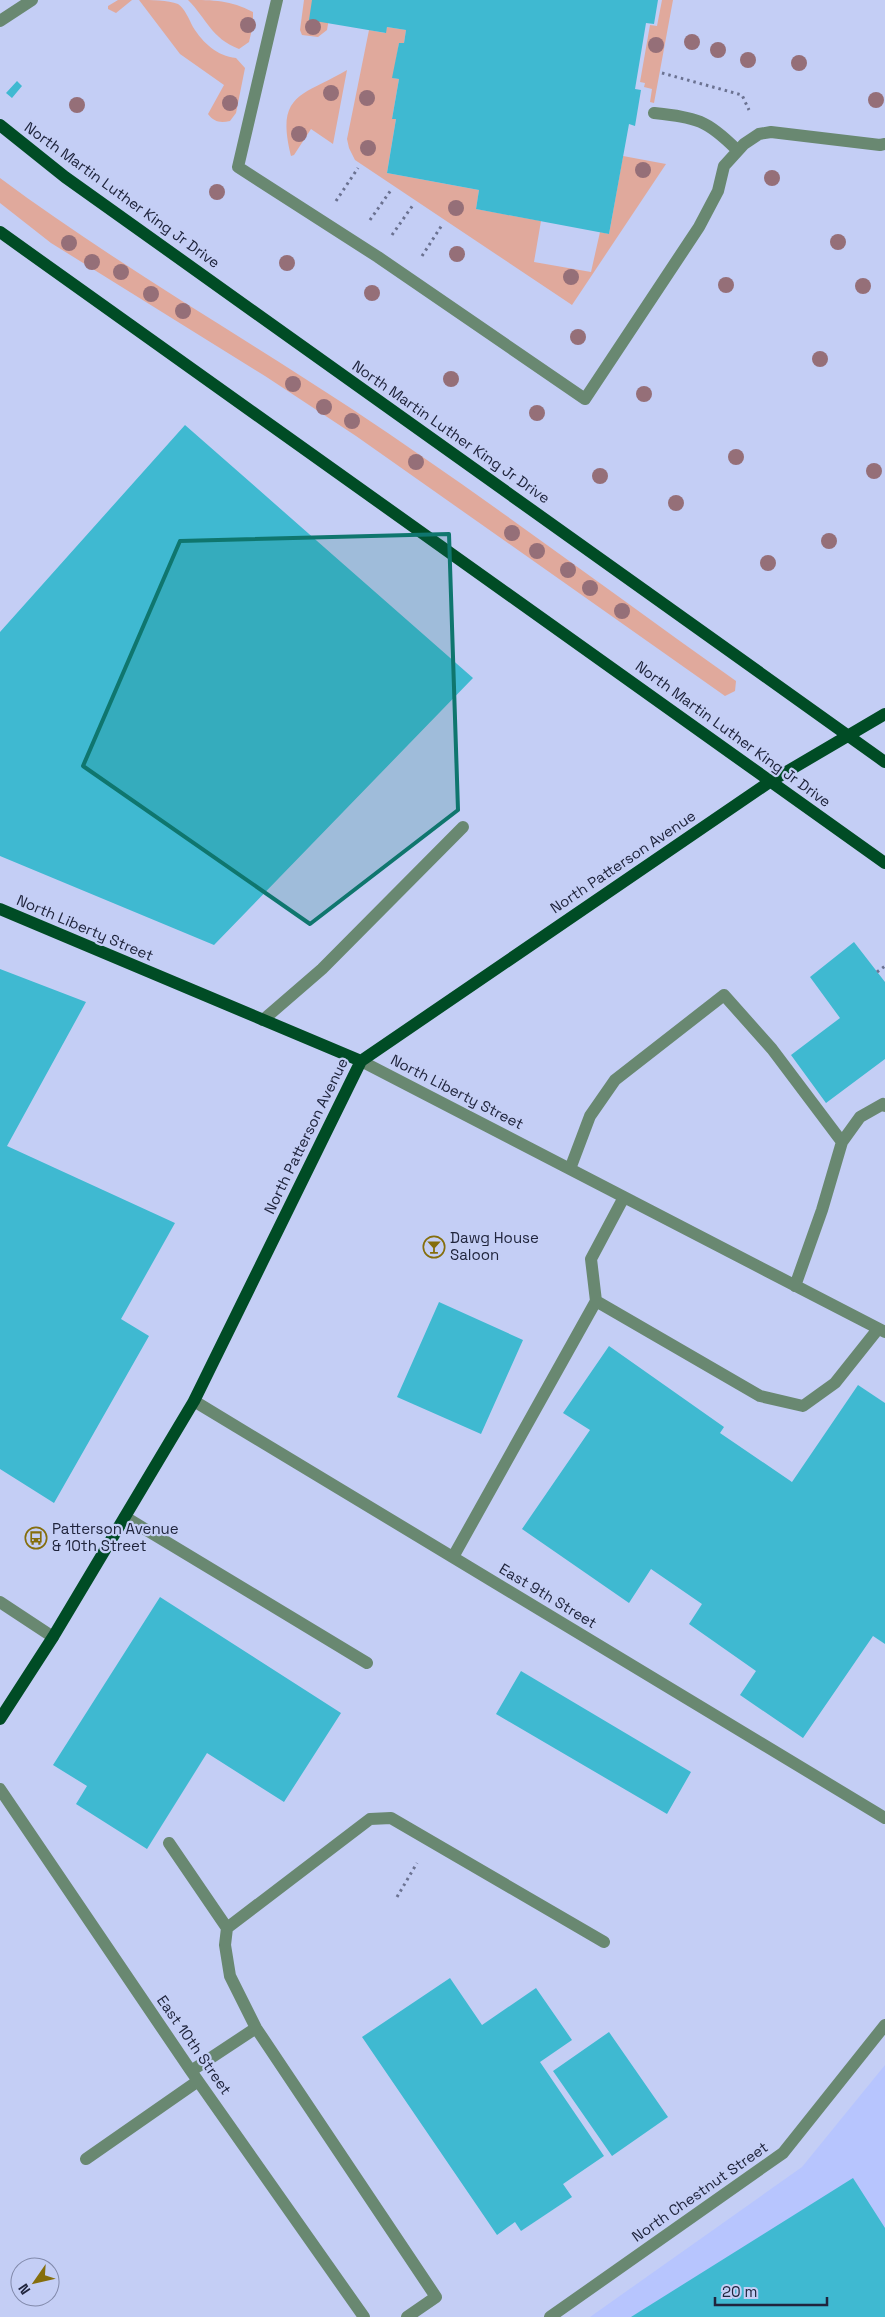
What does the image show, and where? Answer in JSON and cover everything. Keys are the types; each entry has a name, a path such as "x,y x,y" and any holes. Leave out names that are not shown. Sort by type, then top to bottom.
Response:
{"main road":[{"name":"North Martin Luther King Jr Drive","path":"0,125 65,177 885,762"},
{"name":"North Martin Luther King Jr Drive","path":"0,232 885,863"},
{"name":"North Patterson Avenue","path":"0,1719 53,1637 194,1400 360,1060 771,781 885,714"},
{"name":"North Liberty Street","path":"0,910 360,1060"}],"street":[{"path":"0,20 32,0"},
{"path":"277,0 238,167 378,257 585,399 699,227 718,191 724,166 738,150 759,134 771,132 880,145 885,144"},
{"path":"654,113 686,117 706,123 738,150"},
{"path":"263,1020 322,969 463,827"},
{"path":"570,1169 590,1116 615,1080 724,995 772,1048 842,1142"},
{"name":"North Liberty Street","path":"360,1060 882,1330"},
{"path":"795,1286 822,1210 842,1142 860,1117 883,1104 885,1106"},
{"path":"453,1557 596,1301 590,1259 624,1196"},
{"path":"596,1301 760,1396 803,1406 834,1383 882,1330"},
{"name":"East 9th Street","path":"194,1400 885,1818"},
{"path":"125,1517 367,1663"},
{"path":"0,1602 53,1637"},
{"name":"East 10th Street","path":"0,1789 195,2076 364,2317"},
{"path":"227,1928 370,1819 392,1818 604,1942"},
{"path":"169,1843 227,1928 225,1945 230,1976 256,2028 436,2297 407,2317"},
{"name":"North Chestnut Street","path":"550,2317 783,2153 885,2025"},
{"path":"86,2159 256,2028"}],"path":[{"path":"662,73 742,95 759,134"},
{"path":"322,221 358,168"},
{"path":"355,242 392,190"},
{"path":"378,257 413,204"},
{"path":"408,278 442,225"},
{"path":"877,972 885,966"},
{"path":"397,1897 406,1882"}],"highlighted area":[{"path":"449,534 458,810 310,924 83,766 180,541"}],"shaded area":[{"path":"118,0 132,0 116,13 108,9 108,6"},
{"path":"139,0 164,1 178,4 185,11 197,33 211,48 223,55 236,58 245,68 236,113 230,121 218,121 208,114 224,85 180,54"},
{"path":"188,0 222,2 237,5 253,12 253,25 249,42 239,49 230,45 216,34"},
{"path":"304,0 332,0 327,30 318,37 302,35 300,30"},
{"path":"662,0 673,0 654,103 650,102 652,89 644,87 645,83 640,82 650,25 657,26"},
{"path":"387,27 406,30 404,43 399,43 393,78 399,79 392,119 396,119 387,173 479,190 476,209 541,221 534,262 591,272 600,232 609,234 623,156 666,164 572,305 355,160 347,139 369,30 385,33"},
{"path":"347,70 333,144 311,129 294,155 291,156 287,135 287,120 290,108 296,99 306,92"},
{"path":"0,178 86,239 308,380 449,475 736,681 735,691 725,696 356,436 265,376 51,243 0,203"},
{"path":"885,2065 885,2317 590,2317 802,2167"}],"building":[{"path":"312,0 658,0 654,24 646,23 635,89 641,90 635,126 629,124 609,234 476,209 479,190 387,173 396,119 392,119 399,79 392,78 399,43 404,43 406,30 387,27 386,33 309,20"},
{"path":"17,81 22,86 12,98 6,93"},
{"path":"185,425 473,678 214,945 0,856 0,632"},
{"path":"854,942 885,982 885,1059 826,1103 791,1055 840,1018 810,977"},
{"path":"0,969 86,1002 7,1146 175,1223 121,1319 149,1336 54,1503 0,1469"},
{"path":"439,1302 523,1340 481,1434 397,1397"},
{"path":"609,1346 724,1427 720,1433 792,1482 858,1385 885,1403 885,1644 873,1636 803,1738 740,1695 756,1671 689,1624 702,1604 651,1569 629,1603 522,1529 590,1430 563,1413"},
{"path":"160,1597 341,1713 284,1802 207,1753 147,1849 76,1804 87,1786 53,1765"},
{"path":"521,1671 691,1772 667,1814 496,1714"},
{"path":"450,1978 482,2025 536,1988 572,2040 540,2062 604,2156 563,2184 572,2197 521,2231 515,2222 497,2235 362,2037"},
{"path":"609,2032 668,2117 612,2156 553,2071"},
{"path":"853,2178 885,2228 885,2317 631,2317"}],"place":[{"name":"Dawg House Saloon","path":"434,1247"},
{"name":"Patterson Avenue & 10th Street","path":"36,1538"}]}
